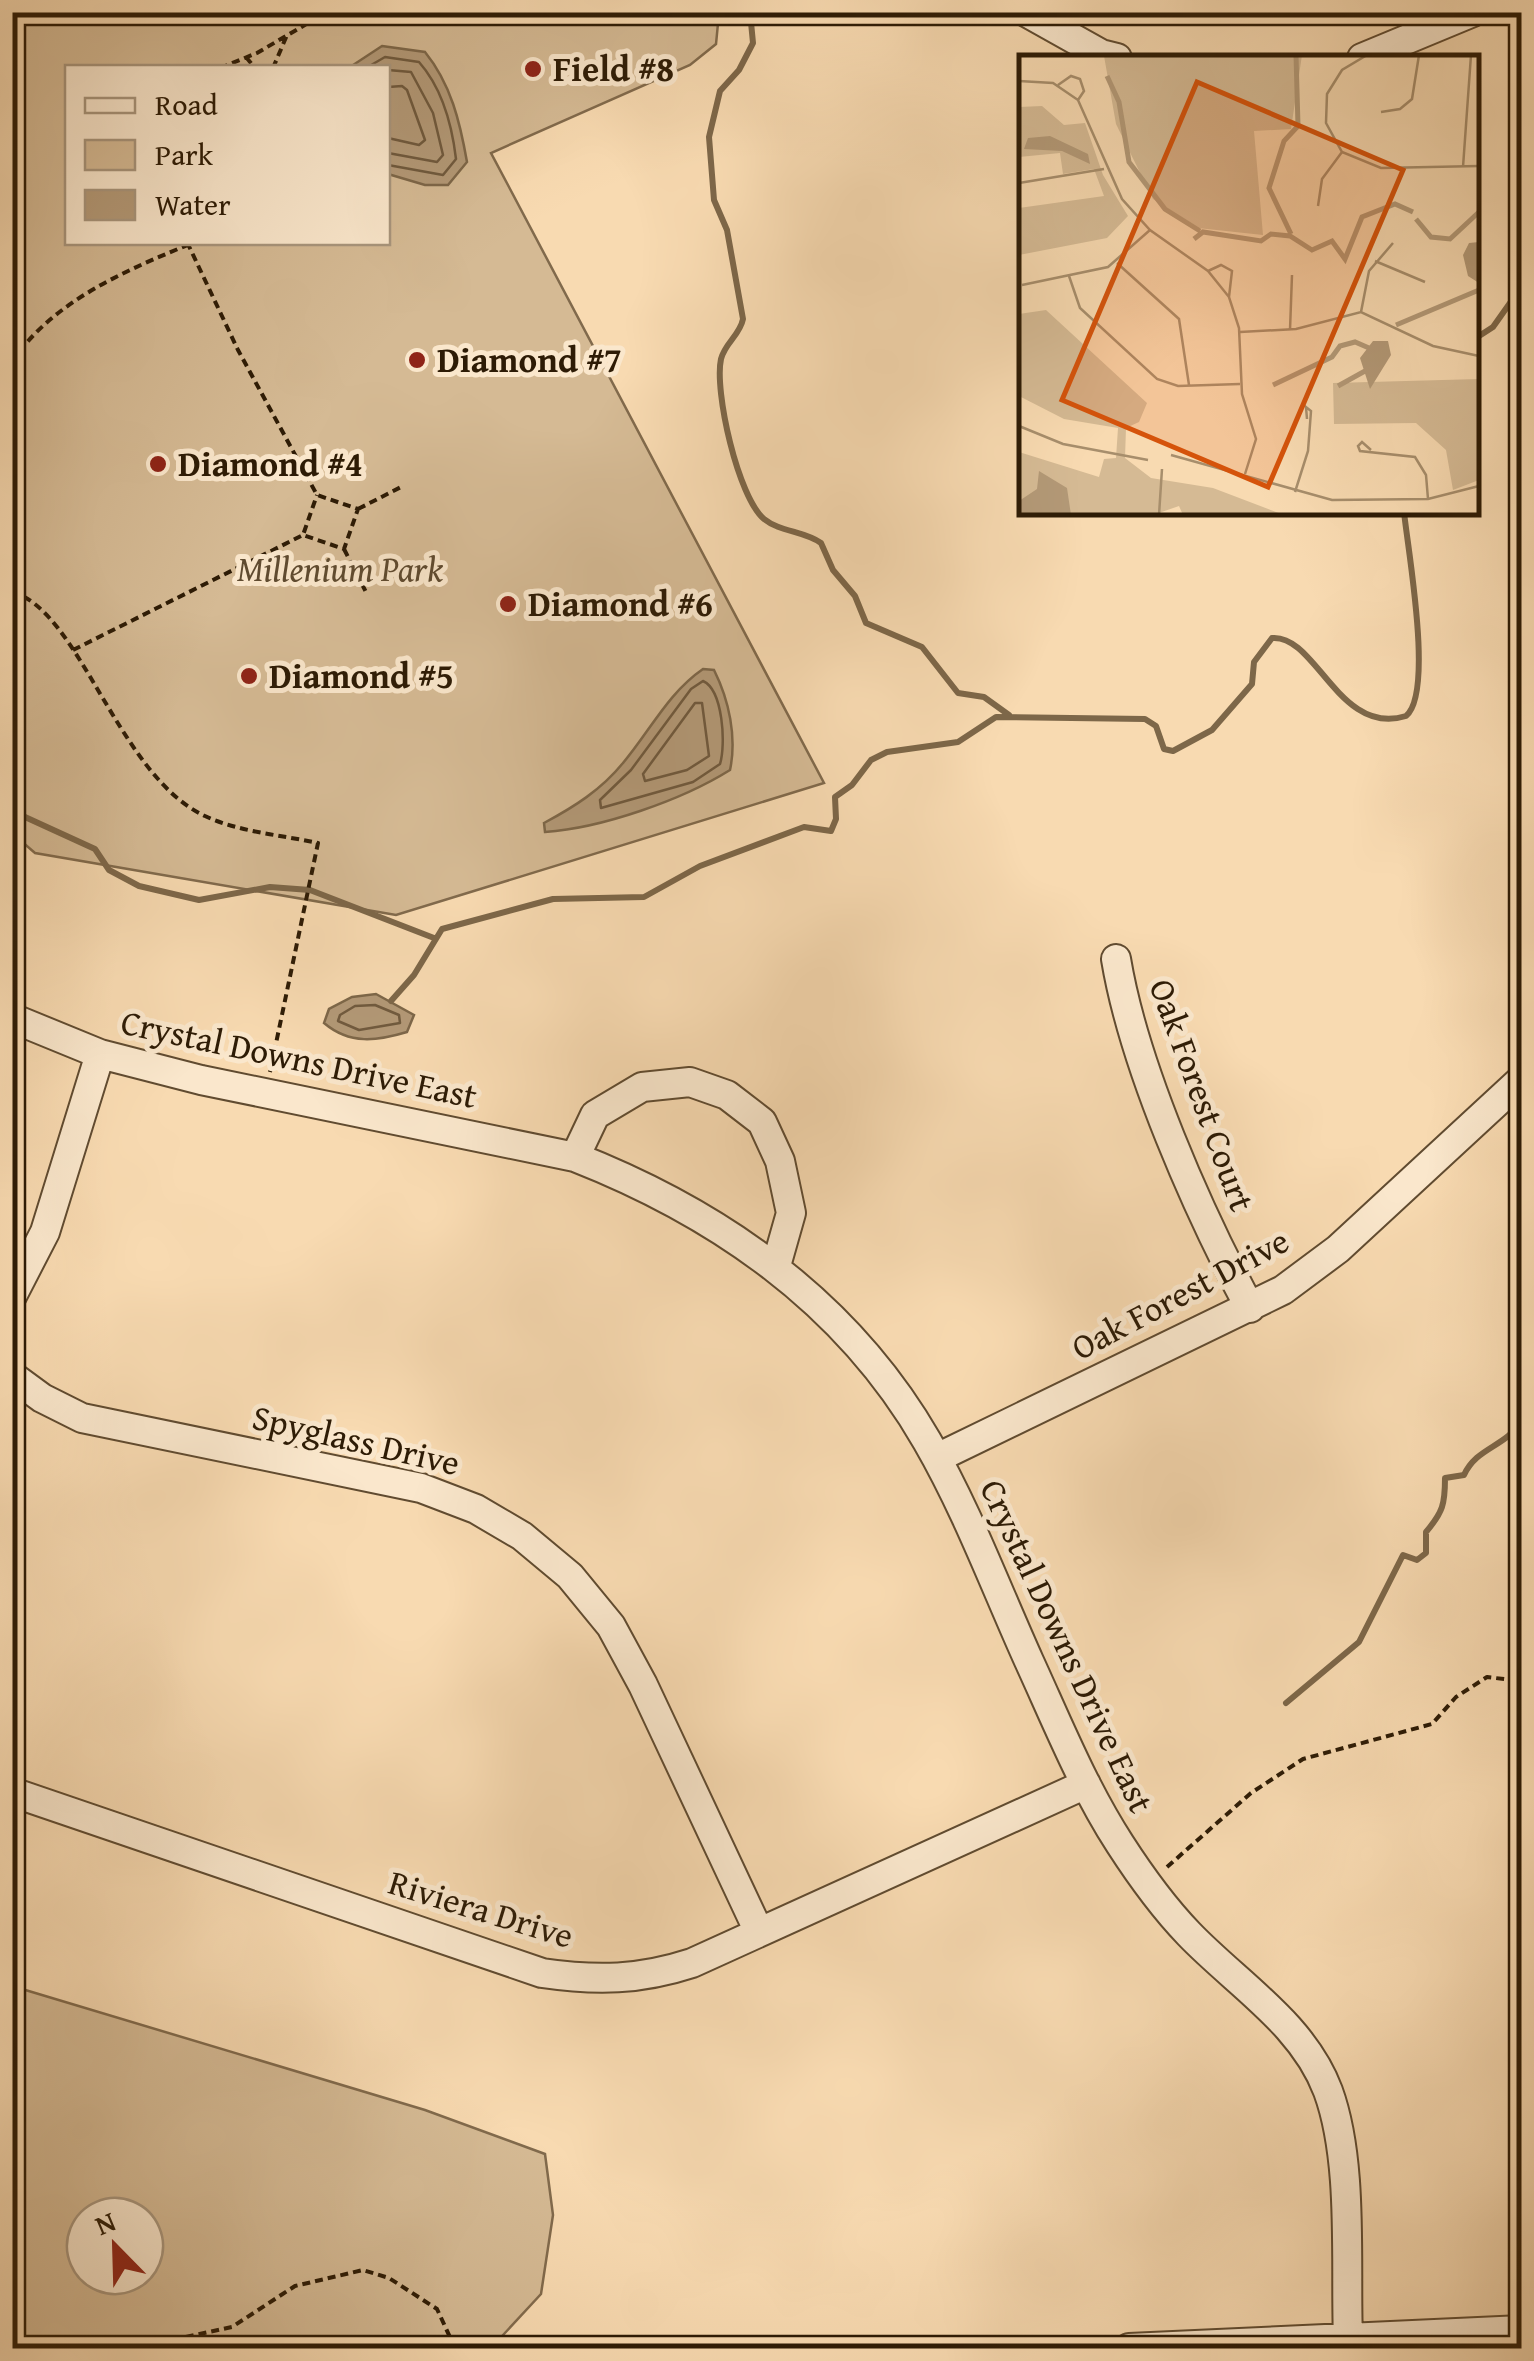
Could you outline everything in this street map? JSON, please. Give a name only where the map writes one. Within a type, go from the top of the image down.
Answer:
[{"type":"street","points":[[1026,12],[1104,55]]},
{"type":"street","points":[[1369,55],[1473,12]]},
{"type":"street","name":"Oak Forest Court","points":[[1116,959],[1124,1010],[1209,1226],[1250,1308]]},
{"type":"street","name":"Crystal Downs Drive East","points":[[12,1018],[100,1054],[201,1080],[575,1157],[676,1202],[776,1266],[832,1317],[881,1374],[936,1458],[1086,1784],[1147,1882],[1189,1934],[1303,2045],[1327,2087],[1341,2154],[1348,2339]]},
{"type":"street","points":[[12,1296],[45,1232],[100,1054]]},
{"type":"street","name":"Oak Forest Drive","points":[[936,1458],[1250,1308],[1338,1249],[1522,1079]]},
{"type":"street","points":[[575,1157],[595,1115],[642,1087],[690,1082],[727,1095],[762,1122],[780,1160],[791,1213],[776,1266]]},
{"type":"street","name":"Spyglass Drive","points":[[12,1376],[42,1398],[82,1418],[422,1488],[476,1508],[522,1536],[570,1576],[610,1626],[644,1685],[759,1932]]},
{"type":"street","name":"Riviera Drive","points":[[12,1792],[542,1973],[593,1980],[647,1978],[759,1932],[1086,1784]]},
{"type":"street","points":[[1129,2348],[1522,2330]]},
{"type":"path","points":[[228,65],[327,12]]},
{"type":"path","points":[[274,65],[287,35]]},
{"type":"path","points":[[246,58],[252,65]]},
{"type":"path","points":[[12,362],[57,315],[100,285],[186,245]]},
{"type":"path","points":[[188,245],[238,350],[317,496],[358,509]]},
{"type":"path","points":[[344,549],[358,509],[402,486]]},
{"type":"path","points":[[303,536],[317,496]]},
{"type":"path","points":[[73,650],[303,536],[344,549],[368,594]]},
{"type":"path","points":[[12,592],[43,608],[73,650],[113,720],[173,793],[204,816],[318,844],[266,1091]]},
{"type":"path","points":[[1147,1882],[1251,1794],[1304,1758],[1432,1724],[1456,1696],[1486,1678],[1521,1679],[1522,1690]]},
{"type":"path","points":[[136,2348],[232,2327],[295,2286],[363,2270],[388,2278],[436,2309],[454,2348]]},
{"type":"green space","name":"Millenium Park","points":[[13,13],[719,13],[716,44],[690,65],[491,153],[824,783],[396,915],[35,853],[13,834]]},
{"type":"green space","points":[[12,1986],[425,2110],[545,2154],[553,2215],[541,2294],[491,2348],[13,2348]]},
{"type":"water","points":[[382,46],[425,52],[448,90],[467,162],[448,185],[425,185],[390,175],[390,65],[353,65]]},
{"type":"water","points":[[703,669],[714,670],[728,706],[733,745],[730,770],[641,811],[545,832],[544,823],[615,773],[669,701]]},
{"type":"water","points":[[376,994],[414,1015],[407,1032],[354,1038],[324,1023],[329,1009],[352,997]]},
{"type":"waterway","points":[[750,12],[753,43],[739,70],[720,91],[709,137],[714,200],[727,230],[743,319],[723,353],[720,374],[730,443],[745,489],[764,519],[821,543],[833,570],[855,596],[866,623],[922,647],[958,693],[984,697],[1009,715]]},
{"type":"waterway","points":[[1479,336],[1493,327],[1522,286]]},
{"type":"waterway","points":[[391,1001],[414,975],[442,929],[553,899],[644,897],[700,866],[804,827],[831,831],[836,819],[835,797],[852,785],[871,760],[887,752],[958,742],[996,717],[1145,719],[1156,726],[1164,749],[1173,751],[1212,730],[1252,684],[1254,662],[1272,638],[1288,641],[1302,651],[1363,712],[1383,719],[1406,716],[1414,702],[1419,652],[1404,515]]},
{"type":"waterway","points":[[12,804],[25,817],[95,849],[109,870],[139,886],[199,900],[270,887],[310,890],[434,938]]},
{"type":"waterway","points":[[1286,1703],[1359,1642],[1403,1555],[1417,1560],[1426,1553],[1426,1532],[1442,1507],[1445,1478],[1464,1475],[1476,1459],[1522,1421]]},
{"type":"place","name":"Field #8","points":[[533,69]]},
{"type":"place","name":"Diamond #7","points":[[417,360]]},
{"type":"place","name":"Diamond #4","points":[[158,464]]},
{"type":"place","name":"Diamond #6","points":[[508,604]]},
{"type":"place","name":"Diamond #5","points":[[249,676]]}]
